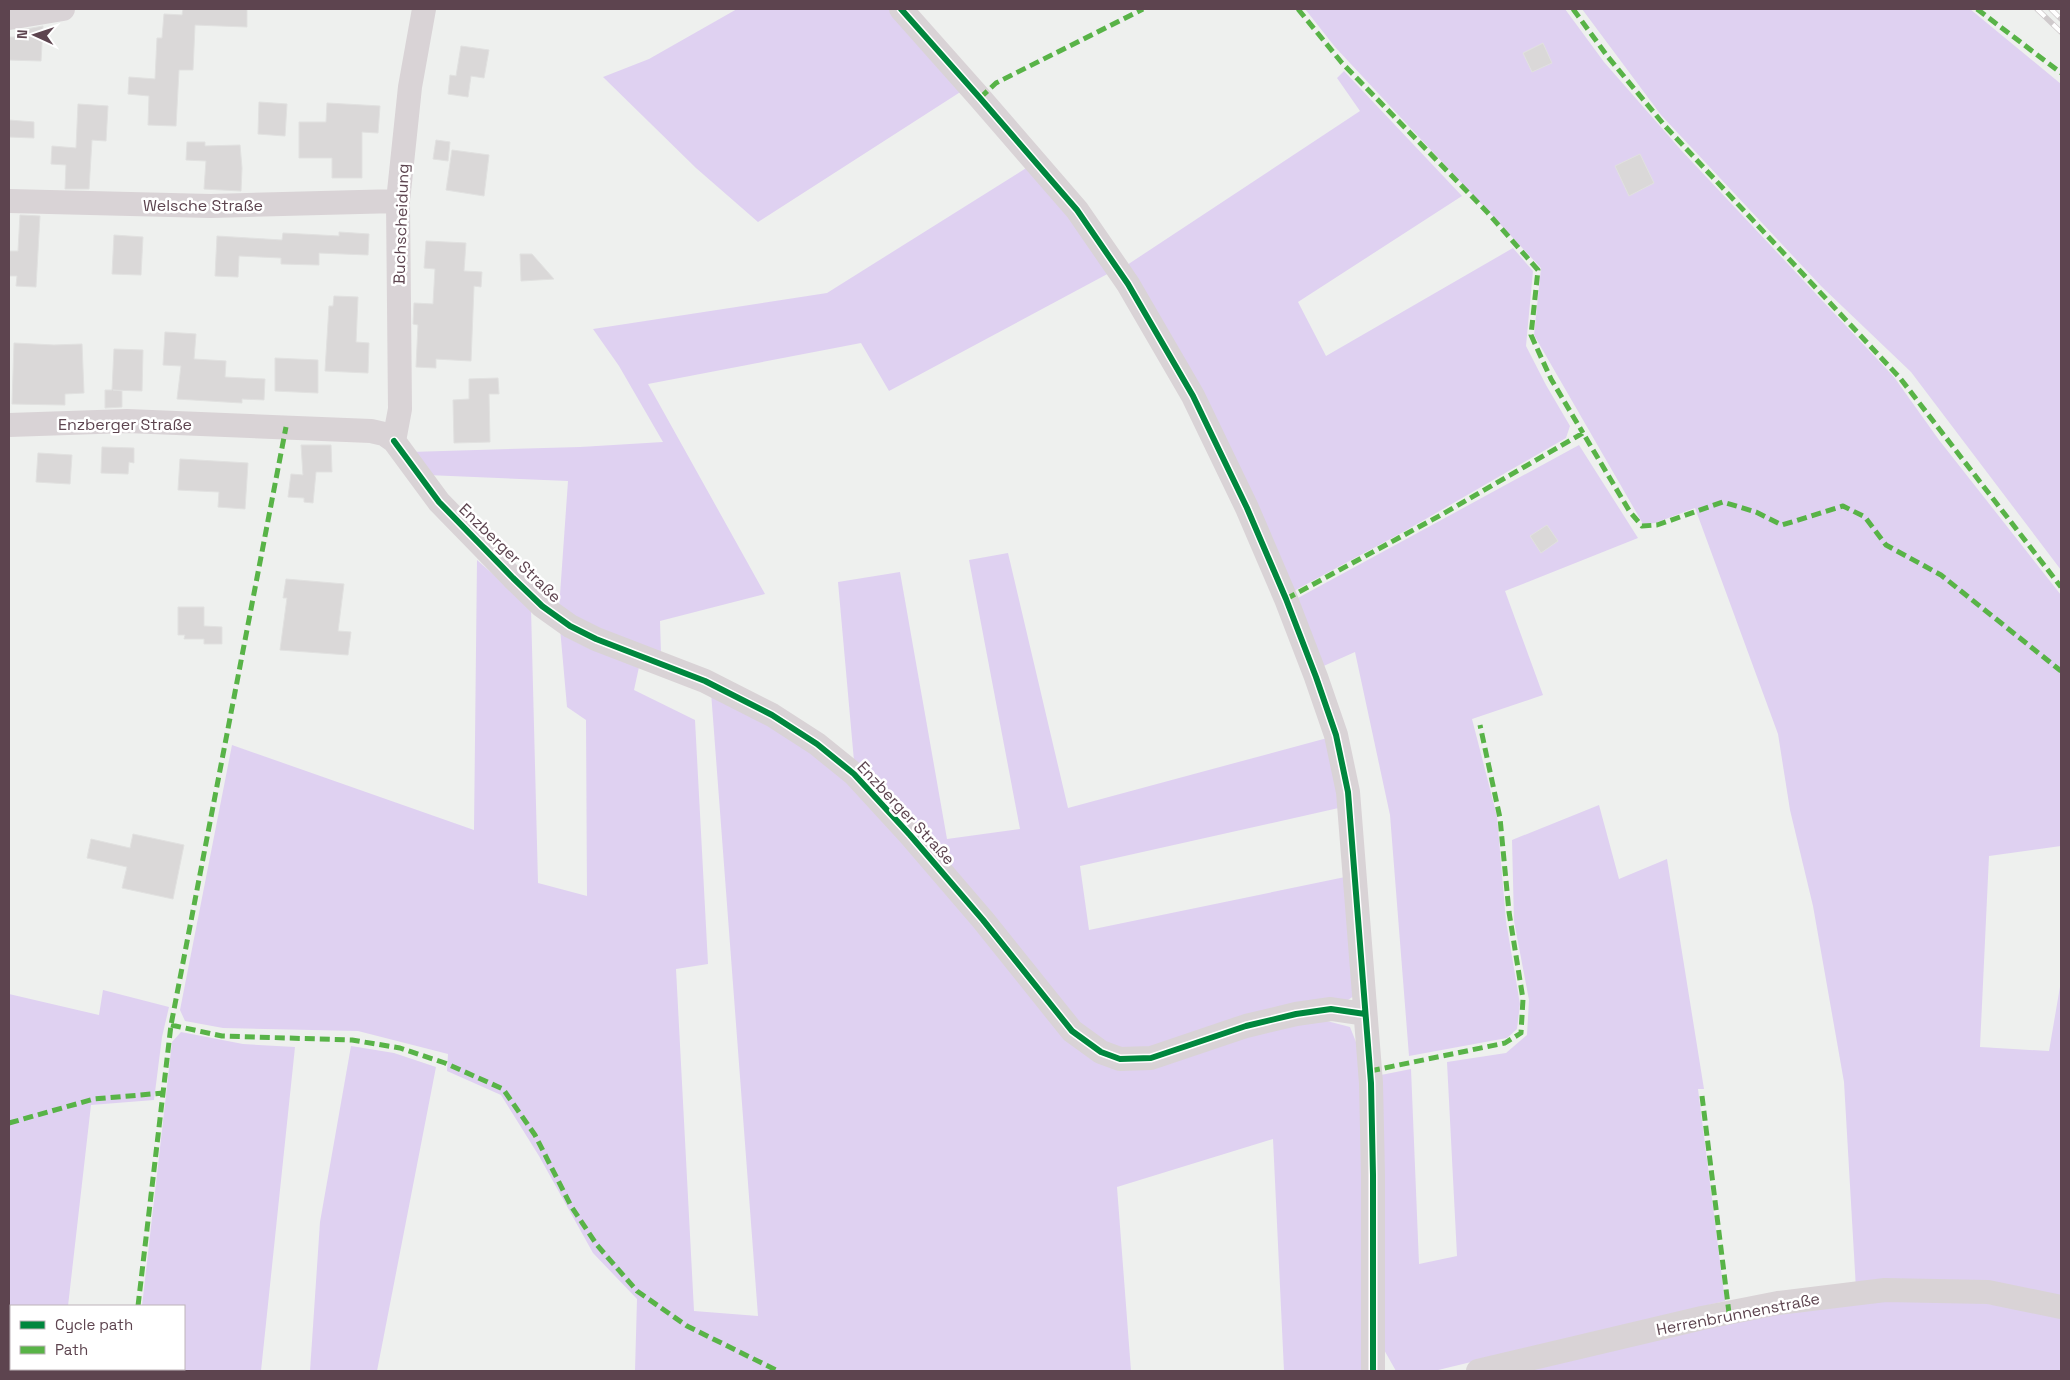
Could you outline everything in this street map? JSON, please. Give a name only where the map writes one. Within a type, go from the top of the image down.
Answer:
[{"type":"street","points":[[9,18],[63,9]]},
{"type":"street","name":"Buchscheidung","points":[[394,441],[400,409],[398,201],[410,87],[424,9]]},
{"type":"street","points":[[901,9],[1077,210],[1128,284],[1193,396],[1248,508],[1293,617],[1336,735],[1348,792],[1371,1077],[1373,1371]]},
{"type":"street","name":"Welsche Straße","points":[[9,201],[211,206],[398,201]]},
{"type":"street","name":"Enzberger Straße","points":[[9,425],[127,421],[332,429],[371,431],[384,434],[394,441],[439,502],[542,606],[570,626],[596,639],[705,681],[772,715],[817,744],[854,774],[904,828],[965,899],[1072,1031],[1101,1052],[1120,1059],[1151,1058],[1246,1026],[1296,1014],[1331,1008],[1365,1014]]},
{"type":"street","name":"Herrenbrunnenstraße","points":[[1478,1371],[1702,1318],[1778,1303],[1885,1290],[1988,1292],[2061,1307]]},
{"type":"shaded area","points":[[737,9],[894,9],[965,89],[758,222],[696,168],[603,77],[649,59]]},
{"type":"shaded area","points":[[1305,9],[1565,9],[1604,62],[1681,150],[1894,377],[1939,440],[2061,595],[2061,846],[1989,856],[1980,1047],[2049,1051],[2061,981],[2061,1301],[1856,1289],[1844,1082],[1813,906],[1790,810],[1778,734],[1695,508],[1655,523],[1643,524],[1534,335],[1541,268],[1335,47]]},
{"type":"shaded area","points":[[1582,9],[1970,9],[2061,84],[2061,570],[1911,372],[1821,286],[1661,115]]},
{"type":"shaded area","points":[[1344,71],[1462,196],[1298,302],[1326,356],[1513,248],[1533,271],[1526,346],[1570,426],[1566,438],[1405,531],[1292,592],[1124,267],[1360,111],[1337,78]]},
{"type":"shaded area","points":[[1031,165],[1113,271],[889,391],[861,343],[648,384],[765,594],[660,621],[661,654],[598,630],[559,609],[568,481],[427,475],[410,452],[580,447],[663,442],[619,366],[593,329],[827,293]]},
{"type":"shaded area","points":[[1579,445],[1638,538],[1505,591],[1543,695],[1472,719],[1497,816],[1506,921],[1520,1004],[1517,1029],[1507,1038],[1409,1056],[1390,815],[1355,652],[1319,668],[1296,599]]},
{"type":"shaded area","points":[[1008,553],[1068,808],[1331,737],[1343,807],[1080,866],[1089,930],[1350,876],[1358,993],[1348,1000],[1131,1051],[1100,1041],[1073,1018],[854,761],[838,582],[900,572],[947,839],[1020,829],[969,560]]},
{"type":"shaded area","points":[[477,560],[531,608],[538,883],[587,896],[586,720],[567,707],[560,628],[639,667],[634,690],[695,720],[708,964],[676,969],[694,1311],[758,1316],[711,692],[800,740],[864,792],[1088,1057],[1120,1071],[1282,1025],[1323,1020],[1350,1027],[1360,1052],[1365,1371],[1284,1371],[1273,1139],[1117,1187],[1131,1371],[635,1371],[637,1299],[593,1253],[539,1156],[501,1095],[447,1071],[448,1054],[358,1031],[223,1028],[185,1021],[180,1010],[232,745],[474,830]]},
{"type":"shaded area","points":[[1599,805],[1619,879],[1667,859],[1704,1089],[1698,1089],[1725,1301],[1434,1371],[1396,1371],[1383,1348],[1381,1075],[1411,1069],[1419,1264],[1457,1256],[1447,1062],[1506,1053],[1527,1035],[1529,1000],[1514,921],[1512,840]]},
{"type":"shaded area","points":[[103,990],[169,1007],[162,1037],[154,1100],[91,1105],[68,1305],[10,1305],[10,1370],[60,1371],[9,1371],[9,994],[99,1015]]},
{"type":"shaded area","points":[[181,1032],[243,1044],[295,1047],[261,1371],[135,1371],[185,1370],[185,1305],[142,1305],[172,1042]]},
{"type":"shaded area","points":[[351,1046],[394,1053],[436,1067],[377,1371],[310,1371],[320,1222]]},
{"type":"shaded area","points":[[1850,1300],[1972,1302],[2061,1313],[2061,1371],[1516,1371],[1597,1350]]},
{"type":"building","points":[[183,9],[247,9],[247,27],[195,25],[193,70],[179,70],[176,126],[148,125],[149,96],[128,94],[129,77],[155,79],[157,38],[162,38],[164,14],[182,15]]},
{"type":"building","points":[[43,26],[41,61],[9,60],[9,37],[20,37],[21,30]]},
{"type":"building","points":[[1543,43],[1552,63],[1532,72],[1523,53]]},
{"type":"building","points":[[461,46],[489,50],[484,78],[471,76],[468,97],[448,94],[450,75],[456,76]]},
{"type":"building","points":[[259,102],[287,104],[285,136],[258,134]]},
{"type":"building","points":[[327,103],[380,106],[378,133],[362,132],[362,178],[332,178],[332,158],[299,158],[299,122],[326,122]]},
{"type":"building","points":[[78,104],[108,106],[106,141],[92,140],[89,189],[65,189],[66,165],[51,164],[52,146],[76,148]]},
{"type":"building","points":[[9,120],[34,122],[34,138],[9,137]]},
{"type":"building","points":[[436,140],[450,142],[448,161],[433,159]]},
{"type":"building","points":[[187,142],[205,142],[205,146],[240,145],[241,191],[204,189],[206,161],[186,160]]},
{"type":"building","points":[[452,150],[489,155],[484,196],[446,190]]},
{"type":"building","points":[[1640,154],[1654,183],[1629,196],[1615,166]]},
{"type":"building","points":[[20,215],[40,216],[36,287],[16,286],[17,276],[9,276],[9,251],[18,251]]},
{"type":"building","points":[[339,232],[369,234],[368,255],[319,253],[319,265],[281,264],[281,258],[239,256],[238,277],[215,276],[217,236],[282,240],[283,233],[339,236]]},
{"type":"building","points":[[114,235],[143,237],[141,275],[112,274]]},
{"type":"building","points":[[426,241],[466,243],[464,271],[482,272],[481,287],[474,286],[471,361],[436,359],[436,368],[416,367],[418,325],[413,324],[414,303],[433,304],[435,269],[424,268]]},
{"type":"building","points":[[520,254],[532,254],[554,279],[521,281]]},
{"type":"building","points":[[334,296],[358,297],[356,342],[369,343],[368,373],[325,371],[329,306],[333,306]]},
{"type":"building","points":[[165,332],[196,334],[194,359],[226,361],[225,377],[265,379],[264,400],[242,399],[242,403],[177,399],[181,366],[163,365]]},
{"type":"building","points":[[14,343],[82,344],[84,393],[65,394],[65,405],[12,404]]},
{"type":"building","points":[[114,349],[143,350],[142,391],[113,390],[122,391],[122,407],[105,408],[105,390],[112,390]]},
{"type":"building","points":[[275,358],[318,360],[318,393],[275,391]]},
{"type":"building","points":[[498,378],[499,394],[489,394],[490,442],[454,443],[453,400],[469,399],[469,379]]},
{"type":"building","points":[[301,445],[331,445],[332,472],[316,472],[313,503],[304,502],[304,498],[288,497],[291,474],[303,475]]},
{"type":"building","points":[[102,447],[134,448],[134,463],[129,462],[128,474],[101,473]]},
{"type":"building","points":[[38,453],[72,455],[70,484],[36,482]]},
{"type":"building","points":[[180,459],[248,463],[245,509],[218,507],[219,492],[178,490]]},
{"type":"building","points":[[1547,525],[1558,541],[1541,553],[1530,536]]},
{"type":"building","points":[[286,579],[344,584],[338,631],[351,632],[348,655],[280,650],[287,598],[283,598]]},
{"type":"building","points":[[178,607],[204,607],[204,626],[222,627],[222,644],[204,644],[204,639],[184,639],[185,635],[178,635]]},
{"type":"building","points":[[133,834],[184,845],[173,899],[122,888],[127,867],[87,858],[91,839],[130,848]]},
{"type":"railway","points":[[2037,9],[2061,32]]},
{"type":"railway","points":[[2051,9],[2061,19]]},
{"type":"marked path","points":[[980,98],[996,83],[1143,9]]},
{"type":"marked path","points":[[1298,9],[1342,63],[1488,213],[1538,270],[1531,335],[1551,379],[1583,433]]},
{"type":"marked path","points":[[1573,9],[1608,57],[1665,126],[1900,378],[2061,587]]},
{"type":"marked path","points":[[1977,9],[2061,73]]},
{"type":"marked path","points":[[138,1305],[171,1025],[286,427]]},
{"type":"marked path","points":[[1286,599],[1441,515],[1583,433],[1630,512],[1642,526],[1657,525],[1723,502],[1756,512],[1782,525],[1843,506],[1865,517],[1886,545],[1941,575],[2061,671]]},
{"type":"marked path","points":[[1370,1071],[1505,1043],[1521,1033],[1523,999],[1509,912],[1500,818],[1480,725]]},
{"type":"marked path","points":[[171,1025],[222,1036],[352,1040],[400,1048],[445,1063],[503,1089],[535,1135],[571,1206],[597,1245],[637,1291],[687,1326],[778,1371]]},
{"type":"marked path","points":[[9,1123],[94,1099],[163,1093]]},
{"type":"marked path","points":[[1702,1096],[1729,1313]]},
{"type":"cycle path","points":[[901,9],[1077,210],[1128,284],[1193,396],[1247,508],[1286,599],[1316,677],[1336,735],[1348,792],[1371,1083],[1373,1371]]},
{"type":"cycle path","points":[[394,441],[439,502],[542,606],[570,626],[596,639],[705,681],[772,715],[817,744],[854,774],[910,835],[983,920],[1072,1031],[1101,1052],[1120,1059],[1151,1058],[1246,1026],[1296,1014],[1331,1009],[1365,1014]]}]
